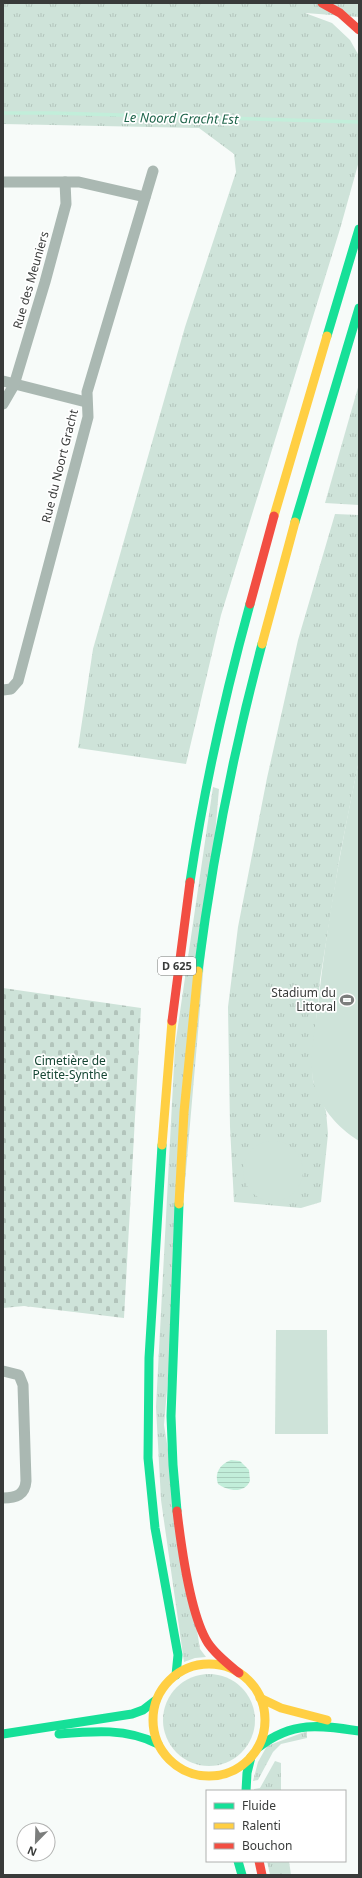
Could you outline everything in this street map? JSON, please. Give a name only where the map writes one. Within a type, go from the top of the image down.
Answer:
[{"type":"main road","points":[[322,3],[340,13],[359,30]]},
{"type":"main road","name":"D 625","points":[[176,1675],[178,1662],[176,1640],[151,1505],[147,1423],[150,1328],[162,1130],[177,970],[187,895],[203,804],[232,675],[274,518],[359,229]]},
{"type":"main road","name":"D 625","points":[[239,1673],[215,1652],[207,1641],[202,1630],[187,1573],[174,1489],[171,1428],[173,1337],[187,1083],[204,921],[231,773],[272,605],[359,308]]},
{"type":"main road","points":[[259,1747],[264,1734],[265,1720],[260,1698],[253,1686],[239,1673],[222,1666],[207,1664],[189,1668],[176,1675],[163,1688],[156,1700],[152,1721],[153,1731],[158,1744],[165,1756],[173,1764],[182,1770],[198,1776],[212,1777],[226,1774],[241,1766],[259,1747],[278,1733],[294,1727],[322,1726],[359,1730]]},
{"type":"main road","points":[[260,1698],[281,1708],[359,1730]]},
{"type":"main road","points":[[3,1734],[132,1714],[143,1710],[156,1700]]},
{"type":"main road","points":[[3,1734],[111,1732],[141,1736],[158,1744]]},
{"type":"main road","points":[[246,1790],[247,1773],[251,1757]]},
{"type":"main road","points":[[198,1776],[211,1787]]},
{"type":"main road","points":[[238,1862],[242,1875]]},
{"type":"main road","points":[[260,1862],[262,1875]]},
{"type":"street","name":"Rue du Noort Gracht","points":[[3,690],[12,689],[18,681],[88,417],[86,402],[87,392],[153,171]]},
{"type":"street","points":[[3,182],[86,183],[145,197]]},
{"type":"street","name":"Rue des Meuniers","points":[[3,404],[8,383],[64,209],[65,182]]},
{"type":"street","points":[[8,383],[86,402]]},
{"type":"street","points":[[3,1371],[16,1374],[23,1381],[26,1481],[24,1491],[20,1495],[3,1498]]},
{"type":"green space","points":[[3,3],[359,3],[359,17],[305,13],[332,23],[350,40],[359,56],[359,161],[340,229],[221,615],[186,764],[78,748],[93,649],[185,327],[236,172],[234,154],[199,128],[3,124]]},
{"type":"green space","points":[[359,384],[359,505],[325,503]]},
{"type":"green space","points":[[335,514],[359,515],[359,760],[340,855],[320,980],[312,1065],[313,1081],[326,1111],[328,1134],[321,1202],[301,1208],[234,1202],[230,1127],[228,1007],[238,927],[267,778],[298,640]]},
{"type":"green space","points":[[359,760],[359,1141],[336,1122],[319,1099],[313,1080],[312,1052],[330,912]]},
{"type":"green space","points":[[213,787],[219,789],[164,1425],[200,1649],[206,1657],[195,1658],[184,1662],[161,1500],[156,1407],[175,1046]]},
{"type":"green space","name":"Cimetière de Petite-Synthe","points":[[3,988],[141,1008],[124,1318],[24,1306],[3,1308]]},
{"type":"green space","points":[[273,1141],[290,1146],[298,1154],[303,1171],[298,1188],[290,1196],[273,1201],[256,1196],[248,1188],[243,1171],[248,1154],[256,1146]]},
{"type":"green space","points":[[276,1330],[327,1330],[328,1434],[275,1434]]},
{"type":"green space","points":[[209,1674],[227,1677],[242,1687],[252,1702],[255,1720],[252,1738],[242,1753],[227,1763],[209,1766],[191,1763],[176,1753],[166,1738],[163,1720],[166,1702],[176,1687],[191,1677]]},
{"type":"green space","points":[[307,1731],[307,1738],[281,1744],[273,1752],[258,1780],[253,1781],[258,1762],[267,1746]]},
{"type":"green space","points":[[275,1761],[281,1763],[281,1790],[254,1790],[260,1788]]},
{"type":"green space","points":[[267,1862],[289,1862],[291,1875],[270,1875]]},
{"type":"shaded area","points":[[231,1460],[240,1461],[249,1470],[250,1481],[240,1490],[231,1490],[218,1484],[217,1473],[219,1469]]},
{"type":"waterway","name":"Le Noord Gracht Est","points":[[3,113],[53,113],[359,122]]},
{"type":"traffic: fast","points":[[327,336],[359,229]]},
{"type":"traffic: fast","points":[[295,522],[359,308]]},
{"type":"traffic: fast","points":[[190,882],[216,742],[250,604]]},
{"type":"traffic: fast","points":[[198,971],[224,807],[251,685],[262,644]]},
{"type":"traffic: fast","points":[[162,1145],[149,1358],[148,1458],[155,1528],[178,1655],[176,1675]]},
{"type":"traffic: fast","points":[[177,1511],[171,1416],[179,1204]]},
{"type":"traffic: fast","points":[[3,1734],[132,1714],[143,1710],[156,1700]]},
{"type":"traffic: fast","points":[[259,1747],[283,1733],[307,1727],[332,1727],[359,1731]]},
{"type":"traffic: fast","points":[[59,1734],[84,1732],[122,1733],[134,1735],[158,1744]]},
{"type":"traffic: fast","points":[[246,1790],[247,1773],[251,1757]]},
{"type":"traffic: fast","points":[[238,1862],[242,1875]]},
{"type":"traffic: slow","points":[[274,516],[327,336]]},
{"type":"traffic: slow","points":[[262,644],[295,522]]},
{"type":"traffic: slow","points":[[179,1204],[184,1112],[198,971]]},
{"type":"traffic: slow","points":[[162,1145],[172,1021]]},
{"type":"traffic: slow","points":[[209,1664],[231,1668],[249,1680],[261,1698],[265,1720],[261,1742],[249,1760],[231,1772],[209,1776],[187,1772],[169,1760],[157,1742],[153,1720],[157,1698],[169,1680],[187,1668],[209,1664]]},
{"type":"traffic: slow","points":[[260,1698],[281,1708],[327,1720]]},
{"type":"traffic: jam","points":[[322,3],[340,13],[359,30]]},
{"type":"traffic: jam","points":[[250,604],[274,516]]},
{"type":"traffic: jam","points":[[172,1021],[190,882]]},
{"type":"traffic: jam","points":[[177,1511],[187,1579],[191,1598],[202,1631],[208,1643],[222,1659],[239,1673]]},
{"type":"traffic: jam","points":[[259,1862],[262,1875]]},
{"type":"place","name":"Stadium du Littoral","points":[[347,1000]]}]
